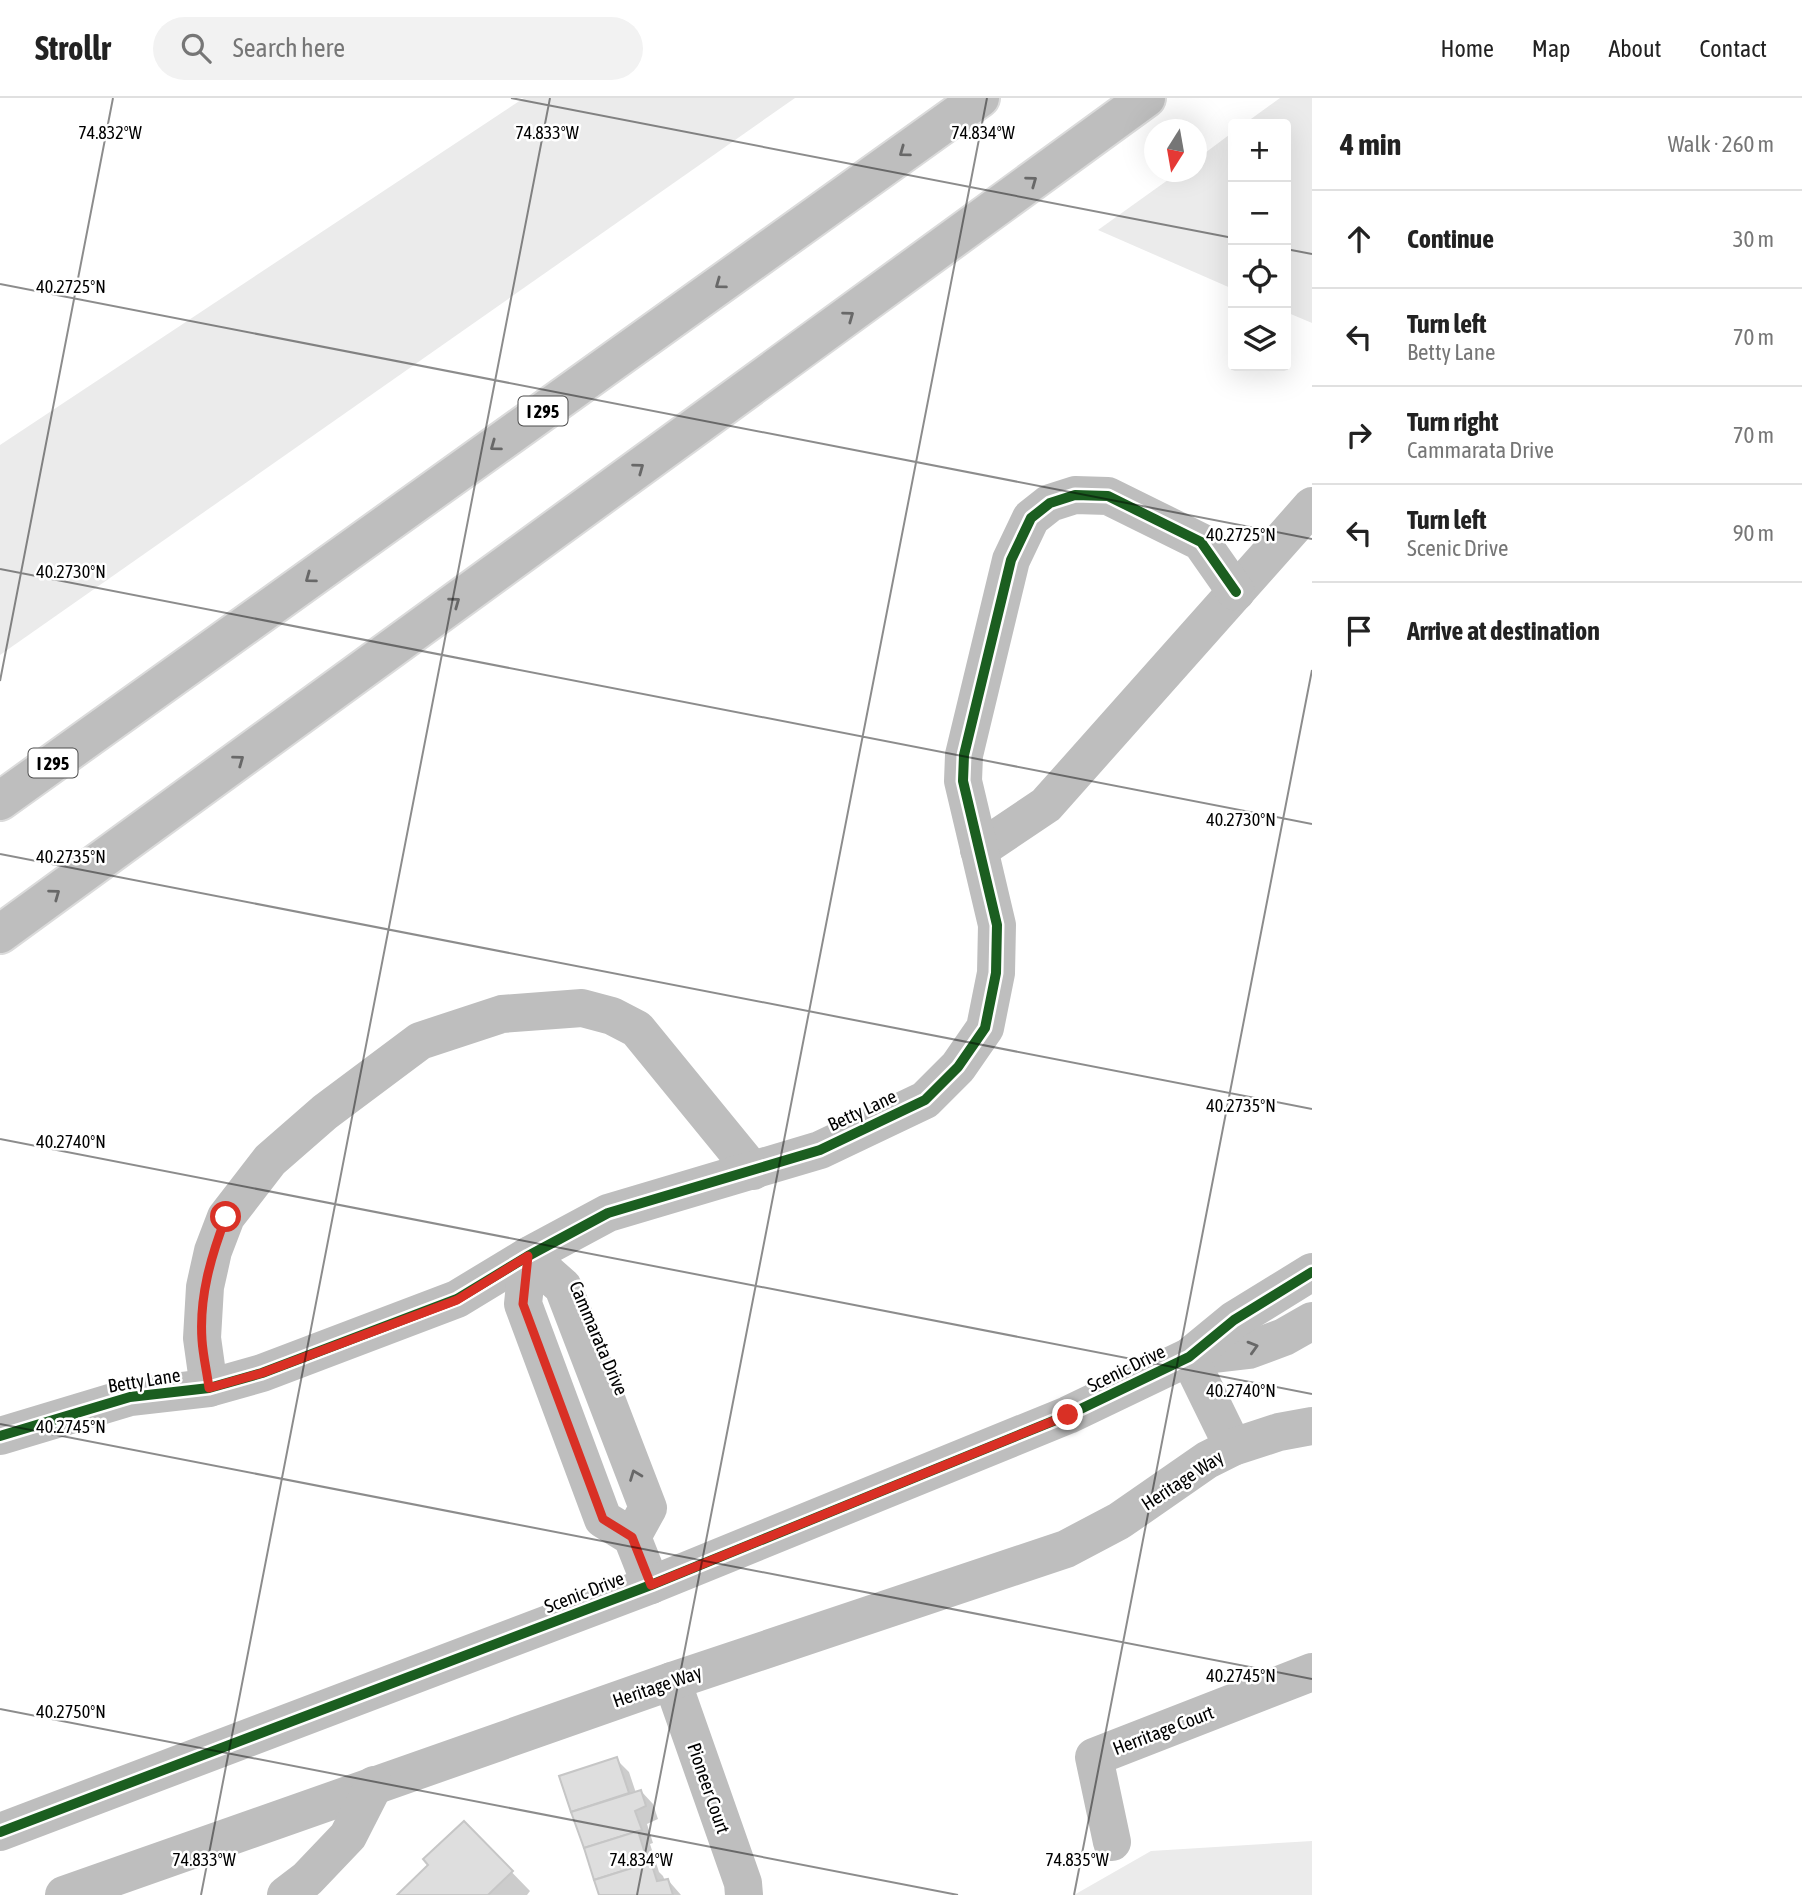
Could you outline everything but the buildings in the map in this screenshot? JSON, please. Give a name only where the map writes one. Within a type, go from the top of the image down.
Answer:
[{"type":"main road","name":"I 295","points":[[0,801],[980,98]]},
{"type":"main road","points":[[0,934],[1146,98]]},
{"type":"main road","name":"Betty Lane","points":[[0,1436],[130,1397],[209,1388],[262,1373],[457,1300],[528,1256],[608,1213],[820,1150],[925,1100],[958,1067],[985,1028],[996,973],[997,925],[963,781],[964,755],[1011,560],[1031,518],[1050,503],[1074,495],[1108,496],[1201,542],[1236,592]]},
{"type":"main road","points":[[979,850],[1046,805],[1312,506]]},
{"type":"main road","points":[[209,1388],[202,1338],[205,1287],[213,1251],[226,1217],[270,1160],[325,1112],[420,1041],[502,1014],[582,1009],[612,1016],[637,1029],[753,1171]]},
{"type":"main road","name":"Cammarata Drive","points":[[528,1256],[563,1287],[648,1508],[632,1537],[651,1585]]},
{"type":"main road","name":"Scenic Drive","points":[[0,1832],[651,1585],[1068,1415],[1189,1357],[1234,1320],[1312,1272]]},
{"type":"main road","name":"Scenic Drive","points":[[1189,1357],[1249,1350],[1284,1337],[1312,1321]]},
{"type":"main road","points":[[1189,1357],[1233,1447],[1279,1432],[1312,1426]]},
{"type":"main road","name":"Heritage Way","points":[[64,1895],[671,1681],[1066,1549],[1119,1521],[1207,1460],[1233,1447]]},
{"type":"main road","name":"Herritage Court","points":[[1112,1842],[1094,1757],[1312,1672]]},
{"type":"main road","name":"Pioneer Court","points":[[671,1681],[743,1883],[744,1895]]},
{"type":"main road","points":[[286,1895],[307,1879],[348,1836],[374,1785]]},
{"type":"shaded area","points":[[524,98],[795,98],[0,655],[0,445]]},
{"type":"shaded area","points":[[1280,98],[1312,98],[1312,323],[1291,314],[1291,119],[1251,119]]},
{"type":"shaded area","points":[[1228,136],[1228,287],[1098,230],[1165,182],[1207,182],[1207,152]]},
{"type":"shaded area","points":[[1312,1841],[1312,1895],[1074,1895],[1151,1851]]},
{"type":"cycle path","points":[[0,1436],[130,1397],[209,1388],[262,1373],[457,1299],[528,1256],[608,1213],[820,1150],[925,1100],[958,1067],[985,1028],[996,973],[997,925],[963,781],[964,755],[1011,560],[1031,518],[1050,503],[1075,495],[1108,496],[1201,542],[1236,592]]},
{"type":"cycle path","points":[[0,1832],[651,1585],[1068,1415],[1189,1357],[1234,1320],[1312,1272]]},
{"type":"route","points":[[226,1217],[213,1251],[205,1287],[202,1338],[209,1388],[262,1373],[457,1300],[528,1256],[523,1304],[603,1519],[632,1537],[651,1585],[1068,1415]]}]
